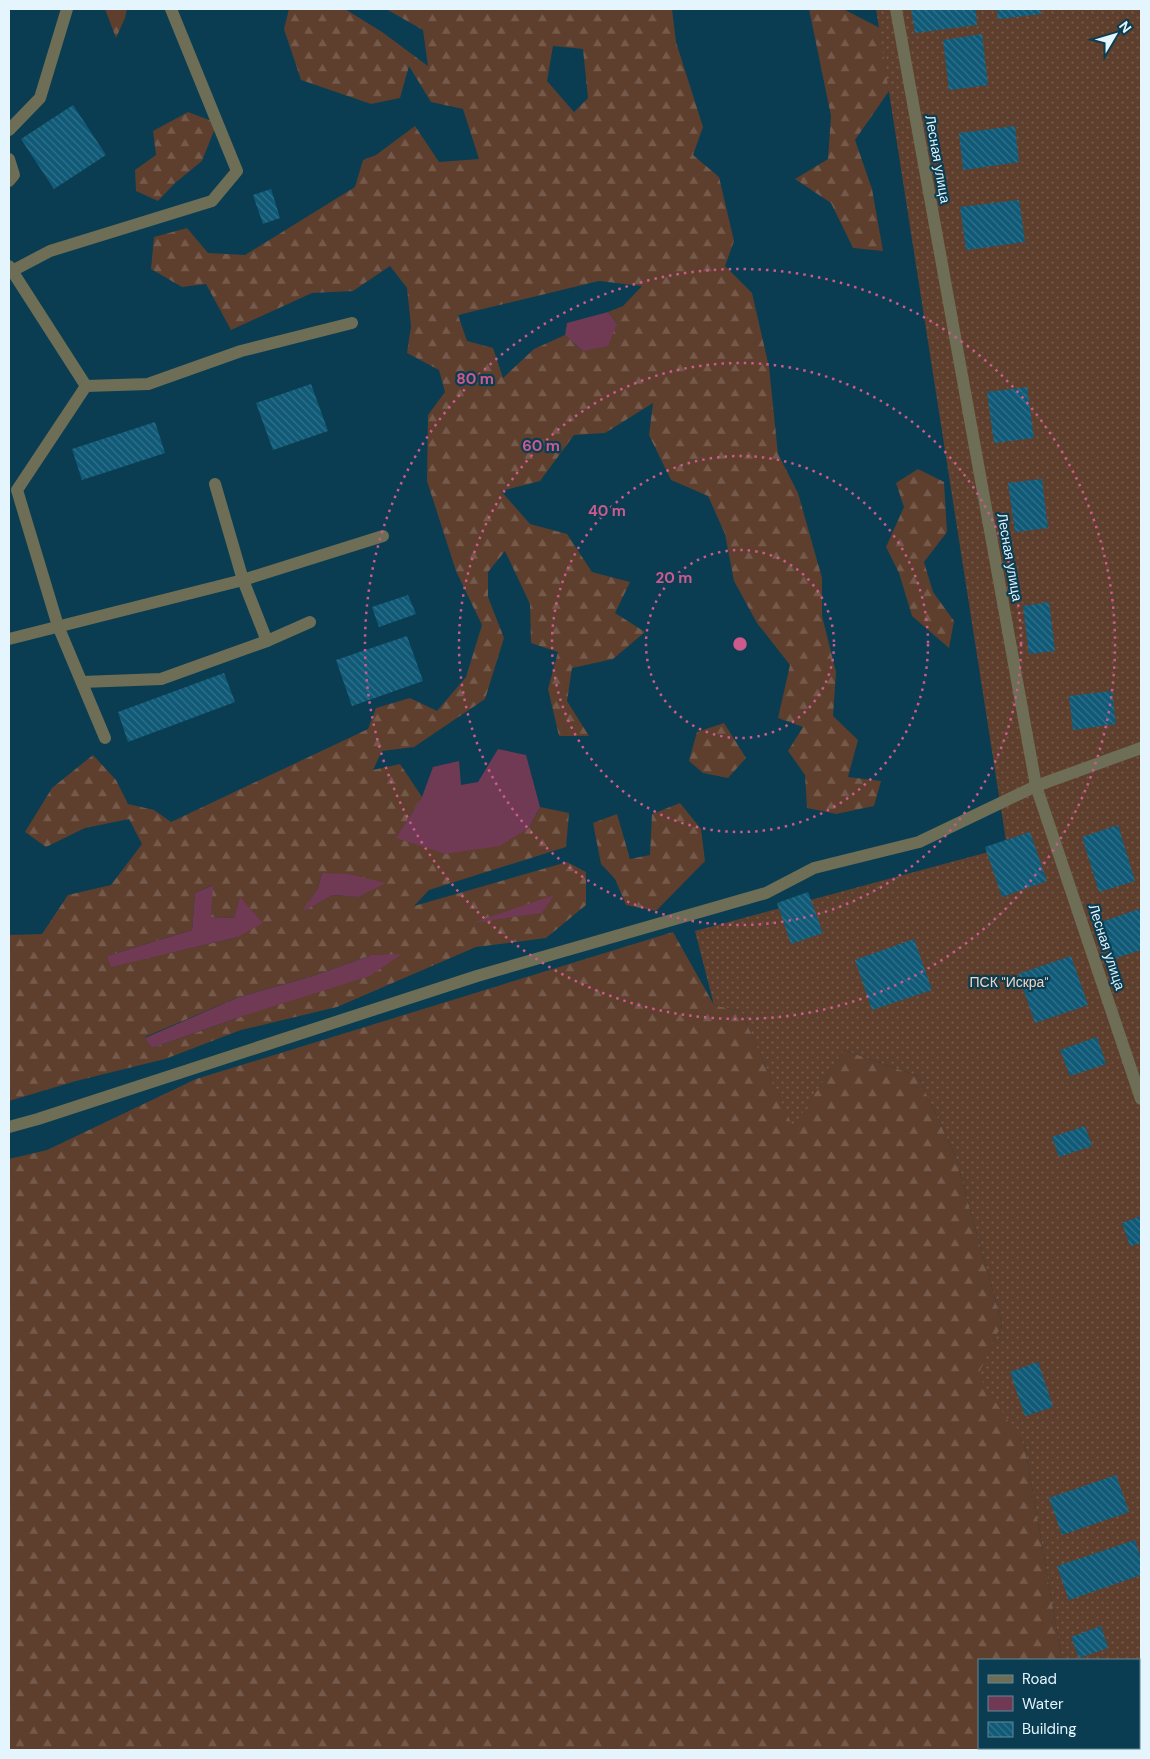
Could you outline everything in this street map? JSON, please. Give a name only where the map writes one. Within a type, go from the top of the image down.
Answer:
[{"type":"street","points":[[9,130],[40,98],[66,9]]},
{"type":"street","points":[[86,386],[10,268],[50,251],[212,201],[237,171],[171,9]]},
{"type":"street","name":"Лесная улица","points":[[896,9],[1036,786],[1141,1099]]},
{"type":"street","points":[[9,159],[14,175],[9,181]]},
{"type":"street","points":[[86,386],[148,384],[241,351],[352,323]]},
{"type":"street","points":[[86,386],[17,490],[58,626],[105,738]]},
{"type":"street","points":[[215,484],[243,580],[267,641]]},
{"type":"street","points":[[9,639],[243,580],[382,536]]},
{"type":"street","points":[[82,682],[161,679],[267,641],[310,622]]},
{"type":"street","points":[[9,1127],[477,976],[766,893],[814,868],[919,842],[1036,786],[1141,748]]},
{"type":"green space","points":[[105,9],[127,9],[116,38]]},
{"type":"green space","points":[[289,9],[345,9],[382,32],[428,66],[423,30],[386,9],[672,9],[676,42],[703,127],[693,155],[719,177],[734,241],[725,266],[752,293],[769,367],[778,454],[798,493],[822,578],[822,616],[836,672],[833,716],[858,740],[848,777],[881,781],[874,806],[836,814],[807,808],[805,775],[788,751],[803,727],[778,718],[790,665],[757,623],[734,581],[725,534],[708,496],[671,480],[649,435],[653,403],[605,433],[574,435],[540,481],[501,491],[530,524],[567,534],[592,572],[630,582],[615,613],[645,632],[613,659],[572,668],[567,701],[589,736],[559,736],[548,689],[558,652],[531,643],[530,604],[505,551],[488,572],[488,597],[504,638],[485,699],[414,747],[382,751],[373,770],[400,764],[422,797],[397,837],[529,828],[540,807],[569,813],[566,847],[429,890],[414,906],[567,862],[586,872],[586,905],[546,938],[476,947],[337,1007],[241,1030],[165,1059],[76,1081],[9,1101],[9,935],[42,934],[68,895],[111,885],[142,844],[129,819],[85,828],[46,847],[25,832],[52,788],[93,755],[116,780],[128,804],[154,810],[171,822],[368,729],[376,708],[410,698],[437,711],[466,677],[482,625],[456,571],[427,481],[428,415],[445,392],[439,370],[407,353],[411,326],[407,288],[390,266],[353,291],[312,293],[231,330],[206,284],[182,287],[151,269],[154,237],[187,228],[208,253],[245,255],[355,187],[363,160],[376,155],[415,126],[439,162],[479,159],[463,109],[431,102],[409,66],[400,98],[371,104],[301,80],[284,29]],"holes":[[[553,46],[583,49],[588,98],[574,112],[547,81]],[[599,281],[642,286],[623,306],[608,312],[617,324],[583,351],[565,335],[534,349],[503,378],[493,348],[467,341],[458,315]],[[322,873],[358,897],[333,895],[303,911],[318,888]],[[212,885],[210,917],[234,918],[240,898],[238,937],[165,954],[107,956],[192,930],[195,893]],[[372,955],[243,1016],[152,1048],[145,1037],[239,997],[310,977]]]},
{"type":"green space","points":[[809,9],[843,9],[882,29],[889,91],[855,140],[872,189],[883,251],[853,248],[831,203],[795,179],[828,159],[831,116]]},
{"type":"green space","name":"ПСК \"Искра\"","points":[[876,9],[1141,9],[1141,1750],[1078,1750],[1140,1749],[1140,1659],[1062,1659],[1025,1447],[978,1375],[1002,1324],[955,1155],[918,1076],[844,1050],[793,1127],[741,1011],[714,1005],[695,931],[1007,847]]},
{"type":"green space","points":[[188,112],[217,123],[202,161],[175,183],[158,201],[136,191],[135,170],[156,155],[153,131]]},
{"type":"green space","points":[[918,469],[944,482],[947,532],[924,562],[933,592],[954,621],[949,648],[912,616],[899,573],[886,547],[904,507],[896,483]]},
{"type":"green space","points":[[724,723],[746,758],[728,778],[703,773],[689,761],[697,732]]},
{"type":"green space","points":[[680,803],[701,829],[705,861],[656,911],[626,905],[615,879],[601,864],[593,823],[617,814],[630,859],[650,855],[652,814]]},
{"type":"green space","points":[[673,932],[714,1005],[741,1011],[793,1126],[844,1050],[918,1076],[955,1155],[1002,1324],[979,1375],[1025,1447],[1062,1659],[978,1659],[978,1749],[1078,1750],[9,1750],[9,1159],[47,1150],[196,1079]]},
{"type":"water","points":[[608,312],[617,324],[608,346],[583,351],[565,335],[567,323]]},
{"type":"water","points":[[498,749],[526,755],[540,807],[529,828],[500,846],[445,854],[396,838],[422,797],[433,767],[459,761],[461,785],[478,782]]},
{"type":"water","points":[[322,873],[348,874],[386,883],[358,897],[333,895],[302,912],[318,888]]},
{"type":"water","points":[[213,885],[211,917],[234,918],[240,897],[263,923],[238,937],[111,967],[107,956],[192,930],[195,893]]},
{"type":"water","points":[[554,895],[542,913],[472,923]]},
{"type":"water","points":[[402,954],[370,976],[243,1016],[152,1048],[145,1038],[239,997],[310,977],[372,955]]},
{"type":"building","points":[[911,9],[976,9],[977,25],[915,33]]},
{"type":"building","points":[[997,9],[1040,9],[1041,14],[998,19]]},
{"type":"building","points":[[982,34],[988,85],[949,90],[943,40]]},
{"type":"building","points":[[73,105],[106,155],[54,189],[21,139]]},
{"type":"building","points":[[1015,126],[1019,162],[963,170],[959,133]]},
{"type":"building","points":[[271,189],[280,218],[263,224],[253,195]]},
{"type":"building","points":[[1019,200],[1025,242],[966,250],[960,207]]},
{"type":"building","points":[[311,384],[328,431],[273,450],[256,403]]},
{"type":"building","points":[[1027,387],[1034,438],[994,443],[987,392]]},
{"type":"building","points":[[155,422],[165,453],[82,480],[72,449]]},
{"type":"building","points":[[1042,479],[1048,528],[1015,532],[1008,483]]},
{"type":"building","points":[[408,595],[416,614],[379,627],[372,607]]},
{"type":"building","points":[[1049,602],[1055,651],[1029,654],[1023,606]]},
{"type":"building","points":[[407,636],[423,681],[352,706],[336,660]]},
{"type":"building","points":[[224,673],[235,702],[128,742],[118,712]]},
{"type":"building","points":[[1112,691],[1116,724],[1073,730],[1069,696]]},
{"type":"building","points":[[1118,825],[1135,881],[1099,892],[1082,837]]},
{"type":"building","points":[[1030,832],[1047,881],[1002,897],[985,847]]},
{"type":"building","points":[[808,892],[823,933],[791,944],[777,903]]},
{"type":"building","points":[[1139,909],[1141,915],[1141,950],[1110,960],[1098,923]]},
{"type":"building","points":[[914,939],[932,990],[872,1010],[855,960]]},
{"type":"building","points":[[1071,956],[1088,1005],[1035,1023],[1018,974]]},
{"type":"building","points":[[1097,1037],[1106,1064],[1070,1076],[1060,1050]]},
{"type":"building","points":[[1085,1126],[1092,1146],[1059,1157],[1052,1137]]},
{"type":"building","points":[[1141,1216],[1141,1243],[1130,1246],[1122,1223]]},
{"type":"building","points":[[1038,1362],[1053,1407],[1025,1416],[1010,1372]]},
{"type":"building","points":[[1116,1475],[1129,1512],[1062,1535],[1049,1498]]},
{"type":"building","points":[[1135,1540],[1141,1559],[1141,1575],[1069,1600],[1057,1566]]},
{"type":"building","points":[[1101,1626],[1108,1648],[1079,1658],[1071,1637]]},
{"type":"building","points":[[1140,1744],[1141,1750],[1097,1750],[1140,1749]]}]
